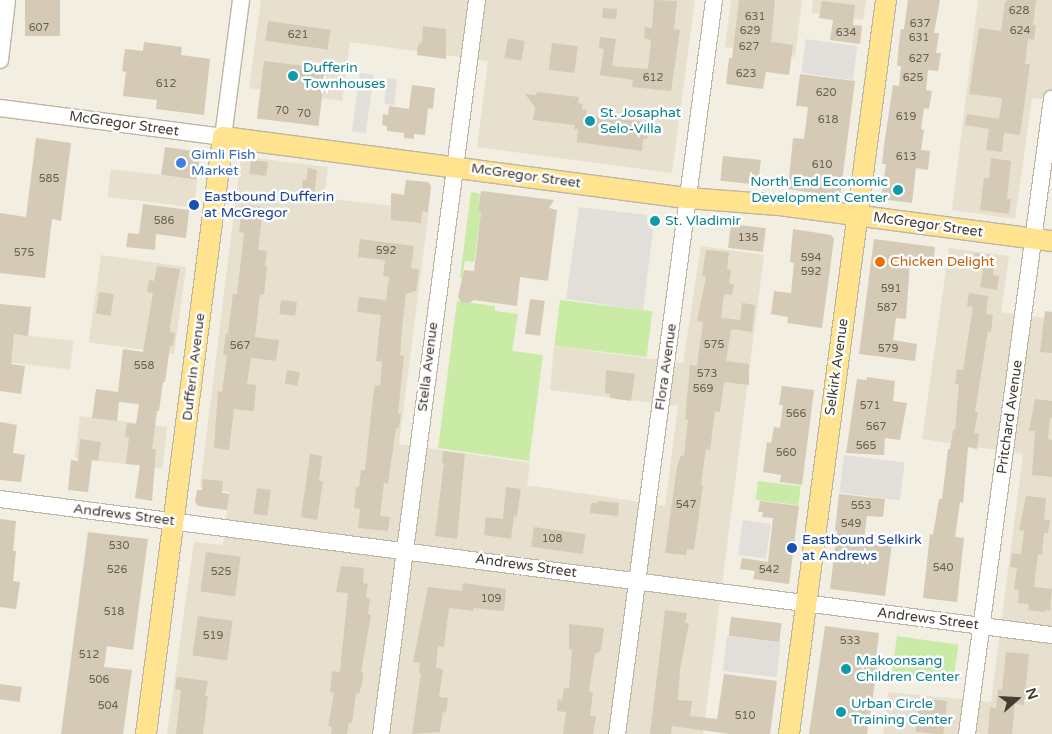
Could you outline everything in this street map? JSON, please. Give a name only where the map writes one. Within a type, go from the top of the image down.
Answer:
[{"type":"main road","name":"Selkirk Avenue","points":[[789,734],[886,0]]},
{"type":"main road","name":"McGregor Street","points":[[223,137],[688,198],[778,205],[1043,240]]},
{"type":"main road","name":"Dufferin Avenue","points":[[146,734],[223,137]]},
{"type":"street","points":[[0,60],[8,0]]},
{"type":"street","name":"Dufferin Avenue","points":[[223,137],[241,0]]},
{"type":"street","name":"Stella Avenue","points":[[381,734],[477,0]]},
{"type":"street","name":"Flora Avenue","points":[[617,734],[714,0]]},
{"type":"street","name":"Pritchard Avenue","points":[[967,734],[982,626],[1043,240],[1052,100]]},
{"type":"street","name":"McGregor Street","points":[[0,108],[223,137]]},
{"type":"street","name":"Andrews Street","points":[[0,499],[1052,635]]},
{"type":"shaded area","points":[[261,0],[695,0],[672,173],[477,147],[488,61],[350,42],[342,101],[249,88]]},
{"type":"shaded area","points":[[731,0],[802,0],[795,57],[725,47]]},
{"type":"shaded area","points":[[813,0],[866,0],[863,20],[812,13]]},
{"type":"shaded area","points":[[978,0],[1052,0],[1052,100],[1032,98],[1015,219],[952,210]]},
{"type":"shaded area","points":[[806,39],[857,46],[853,80],[801,73]]},
{"type":"shaded area","points":[[360,73],[374,75],[366,133],[352,131]]},
{"type":"shaded area","points":[[387,78],[397,79],[394,105],[384,104]]},
{"type":"shaded area","points":[[241,156],[328,167],[324,198],[429,210],[399,444],[530,463],[527,485],[665,506],[678,406],[550,390],[554,346],[683,363],[701,246],[764,255],[703,734],[167,734],[194,542],[223,545],[229,492],[200,487]]},
{"type":"shaded area","points":[[111,169],[197,180],[194,207],[108,197]]},
{"type":"shaded area","points":[[579,207],[647,215],[647,225],[653,230],[643,310],[566,299]]},
{"type":"shaded area","points":[[949,248],[1009,256],[1001,312],[1052,319],[1052,734],[883,734],[888,692],[991,702],[1023,454],[922,439]]},
{"type":"shaded area","points":[[101,255],[186,267],[174,354],[89,342]]},
{"type":"shaded area","points":[[0,332],[73,341],[70,370],[0,361]]},
{"type":"shaded area","points":[[80,416],[167,427],[162,468],[75,458]]},
{"type":"shaded area","points":[[844,455],[905,462],[900,500],[839,493]]},
{"type":"shaded area","points":[[743,520],[771,524],[766,559],[738,555]]},
{"type":"shaded area","points":[[727,636],[781,643],[776,677],[723,671]]},
{"type":"green space","points":[[471,192],[480,194],[478,211],[481,212],[474,262],[465,261],[462,278],[460,278]]},
{"type":"green space","points":[[560,300],[652,311],[647,357],[554,346]]},
{"type":"green space","points":[[457,301],[495,306],[495,311],[518,314],[512,351],[543,355],[529,461],[438,448]]},
{"type":"green space","points":[[758,481],[801,486],[798,505],[756,500]]},
{"type":"green space","points":[[897,636],[958,645],[953,682],[892,674]]},
{"type":"building","points":[[25,0],[60,0],[60,36],[25,36]]},
{"type":"building","points":[[654,0],[677,1],[674,29],[680,30],[671,91],[632,87],[633,80],[600,75],[604,49],[599,48],[600,37],[616,39],[612,66],[648,69],[651,40],[644,38],[645,27],[652,28]]},
{"type":"building","points":[[739,0],[775,0],[771,42],[793,45],[789,75],[766,72],[763,89],[726,84],[729,58],[732,58]]},
{"type":"building","points":[[908,0],[940,0],[934,33],[939,33],[936,53],[941,53],[938,71],[928,70],[926,90],[932,91],[929,109],[924,108],[921,129],[924,130],[921,150],[930,151],[928,170],[916,168],[912,203],[881,199],[886,164],[882,164],[884,145],[893,85],[899,86],[901,66],[897,66],[899,43],[901,29],[904,29]]},
{"type":"building","points":[[1008,0],[1036,0],[1033,25],[1036,25],[1034,40],[1028,39],[1025,64],[1030,64],[1020,135],[1004,133],[1002,152],[986,150],[989,129],[965,125],[967,114],[999,119],[1002,98],[969,94],[979,28],[1001,31],[1005,2]]},
{"type":"building","points":[[822,1],[855,5],[853,25],[862,26],[860,44],[830,40],[833,20],[819,18]]},
{"type":"building","points":[[603,8],[617,9],[616,19],[602,18]]},
{"type":"building","name":"Dufferin Townhouses","points":[[268,21],[330,30],[328,50],[265,41]]},
{"type":"building","points":[[423,26],[446,29],[446,59],[417,55],[418,45],[422,42]]},
{"type":"building","points":[[508,38],[525,41],[521,61],[505,58]]},
{"type":"building","points":[[144,42],[182,47],[181,55],[210,59],[204,115],[156,109],[157,100],[123,96],[126,72],[122,71],[125,49],[143,51]]},
{"type":"building","points":[[552,43],[578,46],[575,73],[549,70]]},
{"type":"building","points":[[264,61],[326,69],[318,126],[257,119]]},
{"type":"building","points":[[800,74],[855,81],[840,197],[788,189],[793,138],[804,139],[808,107],[796,106]]},
{"type":"building","points":[[412,85],[435,88],[433,109],[428,108],[425,135],[414,134],[414,139],[404,138],[404,133],[387,131],[387,126],[382,125],[383,114],[388,115],[389,106],[409,109]]},
{"type":"building","name":"St. Josaphat Selo-Villa","points":[[537,92],[579,97],[578,103],[583,104],[582,110],[587,110],[586,115],[647,122],[646,127],[658,128],[647,139],[643,139],[642,151],[577,142],[578,129],[574,129],[575,125],[533,120],[535,107],[525,94],[536,95]]},
{"type":"building","points":[[36,138],[71,143],[61,221],[52,219],[45,278],[0,273],[0,213],[26,217]]},
{"type":"building","name":"Gimli Fish Market","points":[[165,147],[201,152],[197,180],[161,175]]},
{"type":"building","points":[[723,156],[761,160],[758,185],[720,181]]},
{"type":"building","points":[[991,158],[1011,161],[1007,199],[1011,199],[1009,214],[980,210],[984,178],[989,178]]},
{"type":"building","points":[[251,160],[268,162],[266,176],[249,174]]},
{"type":"building","points":[[308,168],[317,170],[314,196],[301,195],[303,180],[306,180]]},
{"type":"building","points":[[406,180],[428,182],[431,186],[428,212],[422,211],[421,223],[391,220],[391,193],[404,195]]},
{"type":"building","points":[[481,191],[554,200],[549,208],[557,210],[548,281],[520,277],[517,306],[474,300],[469,303],[461,302],[458,297],[464,270],[474,271],[481,212],[478,211]]},
{"type":"building","points":[[143,204],[189,210],[186,238],[156,234],[155,250],[126,247],[128,233],[139,234]]},
{"type":"building","points":[[242,205],[263,207],[258,250],[267,251],[265,266],[267,267],[264,295],[260,294],[255,337],[279,340],[276,361],[251,358],[247,384],[256,385],[254,411],[234,409],[229,450],[214,448],[218,391],[222,392],[227,355],[223,355],[226,333],[228,334],[233,294],[237,294],[244,233],[239,232]]},
{"type":"building","points":[[731,224],[766,228],[763,252],[728,248]]},
{"type":"building","points":[[793,229],[831,235],[834,239],[822,328],[787,323],[788,317],[771,314],[774,291],[791,293],[794,263],[790,262]]},
{"type":"building","points":[[360,239],[414,246],[411,268],[419,270],[416,291],[406,294],[400,355],[404,356],[398,414],[401,414],[399,428],[396,428],[388,484],[384,483],[380,516],[390,517],[388,531],[358,528],[360,509],[354,508],[356,487],[359,487],[361,470],[365,470],[373,397],[375,385],[380,386],[382,365],[381,361],[376,361],[381,315],[357,312],[359,297],[386,300],[389,277],[383,276],[385,260],[358,257]]},
{"type":"building","points":[[874,239],[935,247],[933,265],[910,262],[906,319],[896,318],[893,340],[917,344],[915,361],[859,354]]},
{"type":"building","points":[[706,250],[729,252],[727,269],[731,270],[729,284],[734,284],[732,295],[724,294],[721,318],[740,320],[742,303],[755,305],[752,332],[731,329],[726,361],[749,364],[749,385],[724,382],[720,412],[715,411],[710,450],[706,449],[694,550],[687,549],[686,555],[665,553],[677,467],[681,455],[684,456],[688,420],[685,419],[690,365],[697,366],[703,322],[697,321],[706,277],[702,276]]},
{"type":"building","points":[[975,253],[995,256],[993,275],[999,276],[997,290],[980,287],[983,270],[973,269]]},
{"type":"building","points":[[157,266],[180,269],[170,326],[170,332],[175,333],[173,346],[170,346],[165,382],[163,382],[159,411],[157,411],[152,449],[156,449],[152,501],[135,498],[140,465],[126,464],[129,437],[125,437],[127,423],[136,424],[139,404],[119,402],[117,421],[92,418],[96,389],[118,392],[123,349],[143,352],[153,293],[147,292],[149,280],[154,281]]},
{"type":"building","points":[[99,292],[114,294],[111,316],[96,314]]},
{"type":"building","points":[[969,293],[988,296],[986,314],[993,315],[991,332],[988,331],[975,412],[978,412],[974,433],[979,434],[977,449],[968,447],[963,503],[960,502],[955,537],[964,538],[957,602],[923,598],[930,534],[933,535],[939,499],[942,499],[948,449],[950,449],[953,430],[955,430],[959,384],[955,384],[957,369],[963,370],[973,307],[967,306]]},
{"type":"building","points":[[530,299],[545,301],[540,336],[525,334]]},
{"type":"building","points":[[281,300],[297,302],[295,316],[279,314]]},
{"type":"building","points":[[0,304],[31,307],[28,336],[14,334],[11,364],[25,366],[21,394],[0,391]]},
{"type":"building","points":[[1045,311],[1052,312],[1052,353],[1040,352]]},
{"type":"building","points":[[287,370],[300,372],[298,386],[285,384]]},
{"type":"building","points":[[606,370],[635,374],[631,401],[610,398],[610,394],[605,393]]},
{"type":"building","points":[[867,377],[895,381],[893,401],[907,403],[900,440],[885,438],[884,455],[846,453],[857,379],[867,380]]},
{"type":"building","points":[[782,386],[814,390],[802,485],[780,482],[781,475],[763,472],[767,442],[771,443],[774,427],[780,428],[783,405],[779,405]]},
{"type":"building","points":[[1035,399],[1052,401],[1052,418],[1050,418],[1048,439],[1052,440],[1052,477],[1032,475],[1035,431],[1029,431]]},
{"type":"building","points":[[0,422],[17,425],[13,453],[25,455],[21,482],[0,480]]},
{"type":"building","points":[[80,439],[101,442],[98,461],[92,460],[88,492],[68,490],[71,460],[78,461]]},
{"type":"building","points":[[443,451],[465,454],[457,539],[435,536],[444,463],[442,463]]},
{"type":"building","points":[[310,454],[322,456],[319,481],[323,481],[317,520],[301,517]]},
{"type":"building","points":[[203,479],[223,481],[222,493],[229,494],[227,510],[198,506],[195,502],[197,490],[202,490]]},
{"type":"building","points":[[506,487],[521,489],[517,517],[514,516],[511,539],[484,535],[486,517],[503,519]]},
{"type":"building","points":[[257,488],[271,490],[267,516],[253,514]]},
{"type":"building","points":[[839,494],[885,499],[883,517],[867,516],[864,539],[892,543],[885,596],[830,589]]},
{"type":"building","points":[[1026,496],[1046,498],[1044,520],[1050,520],[1048,533],[1044,533],[1042,555],[1038,554],[1034,587],[1052,589],[1050,611],[1045,610],[1045,612],[1028,610],[1029,604],[1018,603],[1019,590],[1014,589],[1017,568],[1010,567],[1012,553],[1021,554],[1024,531],[1019,530]]},
{"type":"building","points":[[598,501],[619,503],[618,516],[590,513],[591,503],[598,503]]},
{"type":"building","points":[[760,501],[799,506],[789,584],[753,579],[755,571],[740,569],[742,558],[768,562],[773,518],[762,517],[763,512],[758,512]]},
{"type":"building","points":[[0,519],[16,521],[13,581],[20,582],[16,609],[0,607]]},
{"type":"building","points":[[534,527],[585,534],[583,554],[531,547]]},
{"type":"building","points":[[88,532],[148,539],[133,650],[107,646],[104,667],[132,670],[123,734],[61,734]]},
{"type":"building","points":[[206,552],[241,557],[235,596],[200,592]]},
{"type":"building","points":[[341,566],[364,568],[363,583],[368,584],[366,598],[370,599],[368,614],[371,615],[361,672],[363,672],[362,684],[359,694],[356,693],[352,723],[349,723],[347,734],[331,734],[332,727],[328,726],[334,693],[330,692],[332,671],[339,672],[340,670],[348,593],[336,592]]},
{"type":"building","points":[[463,583],[506,589],[504,611],[473,608],[473,611],[449,608],[444,647],[438,646],[436,668],[443,669],[439,697],[448,698],[446,713],[443,712],[440,732],[412,734],[421,673],[419,673],[420,663],[413,662],[428,587],[462,591]]},
{"type":"building","points":[[665,610],[687,613],[685,623],[689,623],[680,670],[678,700],[692,701],[690,716],[717,719],[724,674],[777,681],[770,734],[730,734],[672,726],[671,734],[650,734]]},
{"type":"building","points":[[198,616],[233,621],[227,660],[192,656]]},
{"type":"building","points":[[731,617],[782,623],[779,642],[729,636]]},
{"type":"building","points":[[569,624],[604,628],[601,649],[598,653],[595,653],[589,691],[593,692],[590,716],[596,716],[593,734],[563,734],[566,712],[557,711],[558,699],[562,700],[564,688],[569,688],[572,650],[569,649]]},
{"type":"building","points":[[825,626],[879,633],[876,658],[878,664],[867,734],[809,734]]},
{"type":"building","points":[[1006,652],[1029,654],[1024,705],[1015,704],[1012,734],[988,734],[990,707],[996,708],[998,689],[1002,690]]},
{"type":"building","points":[[177,677],[208,681],[205,696],[208,696],[203,734],[176,734],[181,690],[175,689]]},
{"type":"building","points":[[0,684],[22,687],[20,702],[0,699]]},
{"type":"building","points":[[919,698],[947,701],[943,734],[915,732]]},
{"type":"place","name":"Dufferin Townhouses","points":[[293,76]]},
{"type":"place","name":"St. Josaphat Selo-Villa","points":[[590,121]]},
{"type":"place","name":"Gimli Fish Market","points":[[181,163]]},
{"type":"place","name":"North End Economic Development Center","points":[[898,190]]},
{"type":"place","name":"Eastbound Dufferin at McGregor","points":[[194,205]]},
{"type":"place","name":"St. Vladimir","points":[[655,221]]},
{"type":"place","name":"Chicken Delight","points":[[880,262]]},
{"type":"place","name":"Eastbound Selkirk at Andrews","points":[[792,548]]},
{"type":"place","name":"Makoonsang Children Center","points":[[846,669]]},
{"type":"place","name":"Urban Circle Training Center","points":[[841,712]]}]
